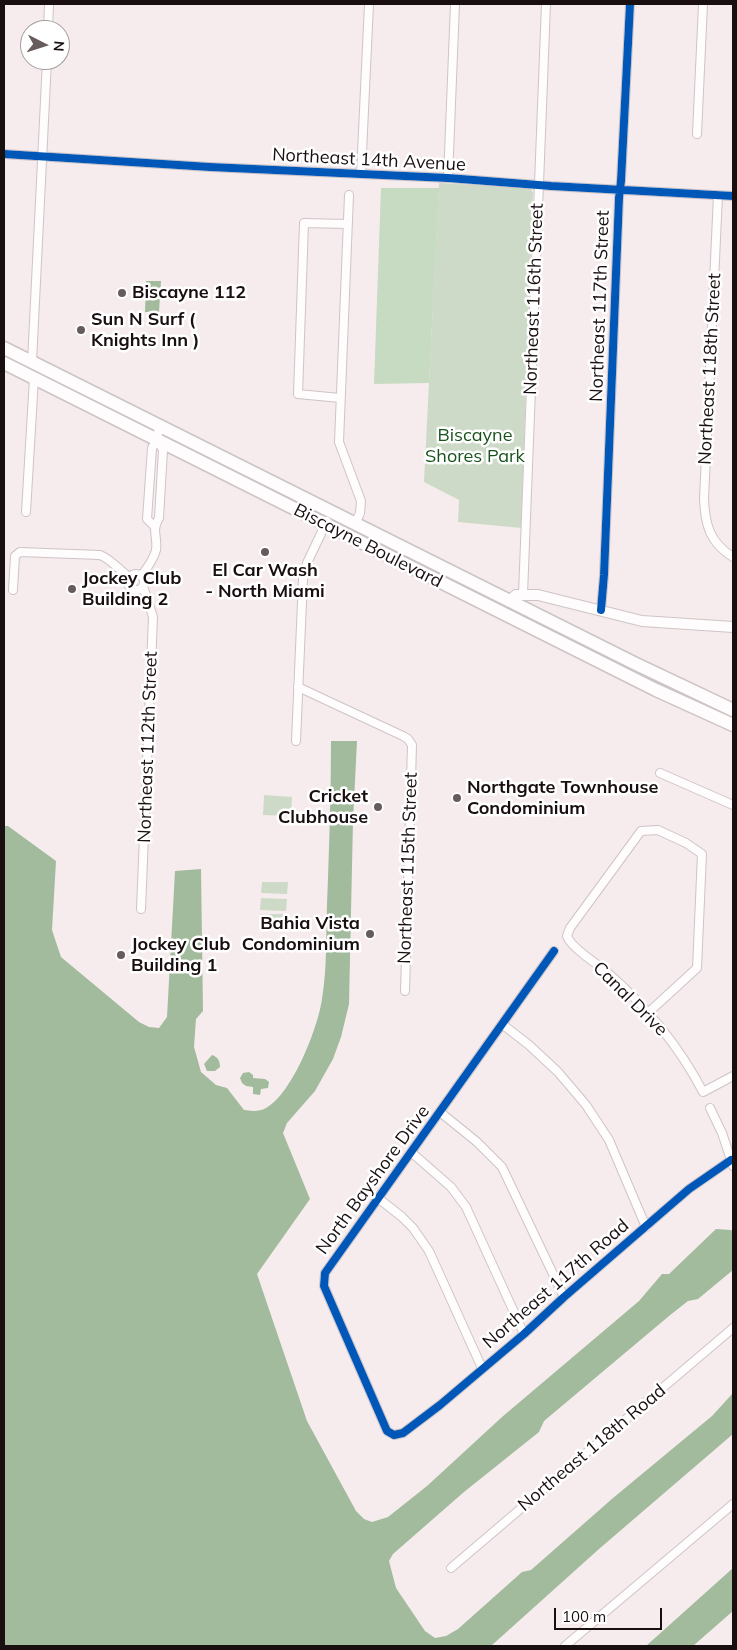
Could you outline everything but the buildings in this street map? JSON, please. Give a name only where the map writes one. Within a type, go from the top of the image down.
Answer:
[{"type":"main road","name":"Biscayne Boulevard","points":[[4,348],[669,681],[733,710]]},
{"type":"main road","name":"Biscayne Boulevard","points":[[4,363],[656,690],[733,725]]},
{"type":"main road","points":[[487,606],[500,606],[509,601]]},
{"type":"street","points":[[48,20],[49,4]]},
{"type":"street","points":[[361,174],[370,4]]},
{"type":"street","points":[[448,178],[455,4]]},
{"type":"street","name":"Northeast 116th Street","points":[[523,594],[546,4]]},
{"type":"street","name":"Northeast 117th Street","points":[[601,610],[605,565],[620,190],[630,4]]},
{"type":"street","points":[[697,134],[703,4]]},
{"type":"street","points":[[32,362],[47,70]]},
{"type":"street","name":"Northeast 14th Avenue","points":[[4,154],[43,155],[116,162],[448,178],[733,196]]},
{"type":"street","points":[[349,195],[339,442],[361,501],[360,513],[355,524]]},
{"type":"street","name":"Northeast 118th Street","points":[[718,195],[704,499],[705,521],[714,540],[727,554],[733,557]]},
{"type":"street","points":[[340,398],[298,394],[304,223],[347,224]]},
{"type":"street","points":[[26,512],[34,378]]},
{"type":"street","points":[[154,526],[147,519],[152,448],[157,440],[159,426]]},
{"type":"street","points":[[142,575],[156,550],[154,526],[159,518],[163,450],[157,440]]},
{"type":"street","points":[[149,499],[160,500]]},
{"type":"street","points":[[296,741],[303,579],[307,563],[332,512]]},
{"type":"street","points":[[13,590],[15,556],[20,552],[100,555],[109,559],[129,577]]},
{"type":"street","points":[[129,577],[137,573],[142,575]]},
{"type":"street","points":[[129,577],[128,585],[131,589],[139,590],[143,586],[144,580],[142,575]]},
{"type":"street","name":"Northeast 112th Street","points":[[142,909],[153,617],[143,586]]},
{"type":"street","points":[[509,601],[516,595],[538,595],[649,622],[733,627]]},
{"type":"street","name":"Northeast 115th Street","points":[[298,687],[408,738],[412,745],[405,991]]},
{"type":"street","points":[[660,773],[733,805]]},
{"type":"street","name":"Canal Drive","points":[[649,1012],[697,968],[702,854],[686,843],[658,830],[641,831],[570,928],[567,936],[571,944],[607,972],[649,1012],[691,1069],[703,1092],[733,1076]]},
{"type":"street","name":"North Bayshore Drive","points":[[403,1433],[394,1435],[387,1431],[324,1286],[325,1272],[554,952]]},
{"type":"street","points":[[502,1024],[529,1045],[558,1072],[586,1105],[609,1140],[646,1227]]},
{"type":"street","points":[[710,1108],[722,1133],[732,1163]]},
{"type":"street","points":[[440,1112],[477,1142],[502,1167],[564,1297]]},
{"type":"street","points":[[411,1152],[451,1187],[466,1207],[524,1334]]},
{"type":"street","name":"Northeast 117th Road","points":[[403,1433],[440,1405],[524,1334],[689,1189],[732,1163]]},
{"type":"street","points":[[378,1198],[414,1228],[429,1250],[482,1368]]},
{"type":"street","name":"Northeast 118th Road","points":[[451,1568],[733,1328]]},
{"type":"street","points":[[565,1646],[733,1504]]},
{"type":"green space","name":"Biscayne Shores Park","points":[[439,183],[529,188],[533,192],[521,528],[458,522],[459,500],[424,482]]},
{"type":"green space","points":[[264,795],[292,797],[291,816],[263,815]]},
{"type":"green space","points":[[262,882],[288,882],[287,894],[261,893]]},
{"type":"green space","points":[[261,898],[287,899],[286,911],[260,910]]},
{"type":"green space","points":[[260,914],[286,914],[286,926],[260,925]]},
{"type":"shaded area","points":[[381,188],[439,188],[429,383],[374,384]]},
{"type":"shaded area","points":[[146,281],[161,281],[159,312],[145,312]]},
{"type":"shaded area","points":[[331,741],[357,741],[353,821],[349,1004],[341,1037],[333,1059],[315,1091],[287,1123],[283,1133],[310,1199],[257,1274],[307,1421],[356,1511],[364,1519],[372,1522],[388,1517],[427,1486],[502,1417],[639,1301],[662,1274],[669,1274],[716,1229],[731,1230],[733,1232],[733,1270],[698,1299],[688,1301],[669,1316],[544,1421],[539,1432],[464,1492],[393,1554],[389,1561],[396,1588],[425,1631],[435,1638],[446,1636],[458,1629],[522,1572],[531,1570],[613,1498],[712,1416],[733,1393],[733,1434],[599,1549],[491,1646],[4,1646],[4,826],[8,826],[56,861],[52,930],[61,957],[139,1022],[149,1027],[159,1028],[167,1017],[175,871],[201,869],[203,1011],[196,1019],[194,1047],[201,1072],[216,1085],[227,1088],[244,1110],[261,1110],[276,1100],[294,1075],[309,1043],[320,1011],[326,952]]},
{"type":"shaded area","points":[[212,1055],[220,1063],[220,1067],[215,1071],[207,1071],[204,1064]]},
{"type":"shaded area","points":[[249,1072],[253,1075],[253,1078],[265,1079],[269,1082],[268,1088],[261,1089],[260,1095],[253,1094],[253,1087],[242,1083],[240,1078],[243,1073]]},
{"type":"shaded area","points":[[733,1568],[733,1611],[693,1646],[646,1646]]},
{"type":"cycle path","points":[[601,610],[619,198],[630,4]]},
{"type":"cycle path","points":[[4,154],[210,167],[448,178],[733,196]]},
{"type":"cycle path","points":[[554,951],[325,1273],[324,1286],[387,1431],[394,1435],[403,1433],[440,1405],[689,1189],[731,1160]]},
{"type":"place","name":"Biscayne 112","points":[[122,293]]},
{"type":"place","name":"Sun N Surf ( Knights Inn )","points":[[81,330]]},
{"type":"place","name":"El Car Wash - North Miami","points":[[265,552]]},
{"type":"place","name":"Jockey Club Building 2","points":[[72,589]]},
{"type":"place","name":"Northgate Townhouse Condominium","points":[[457,798]]},
{"type":"place","name":"Cricket Clubhouse","points":[[378,807]]},
{"type":"place","name":"Bahia Vista Condominium","points":[[370,934]]},
{"type":"place","name":"Jockey Club Building 1","points":[[121,955]]}]
